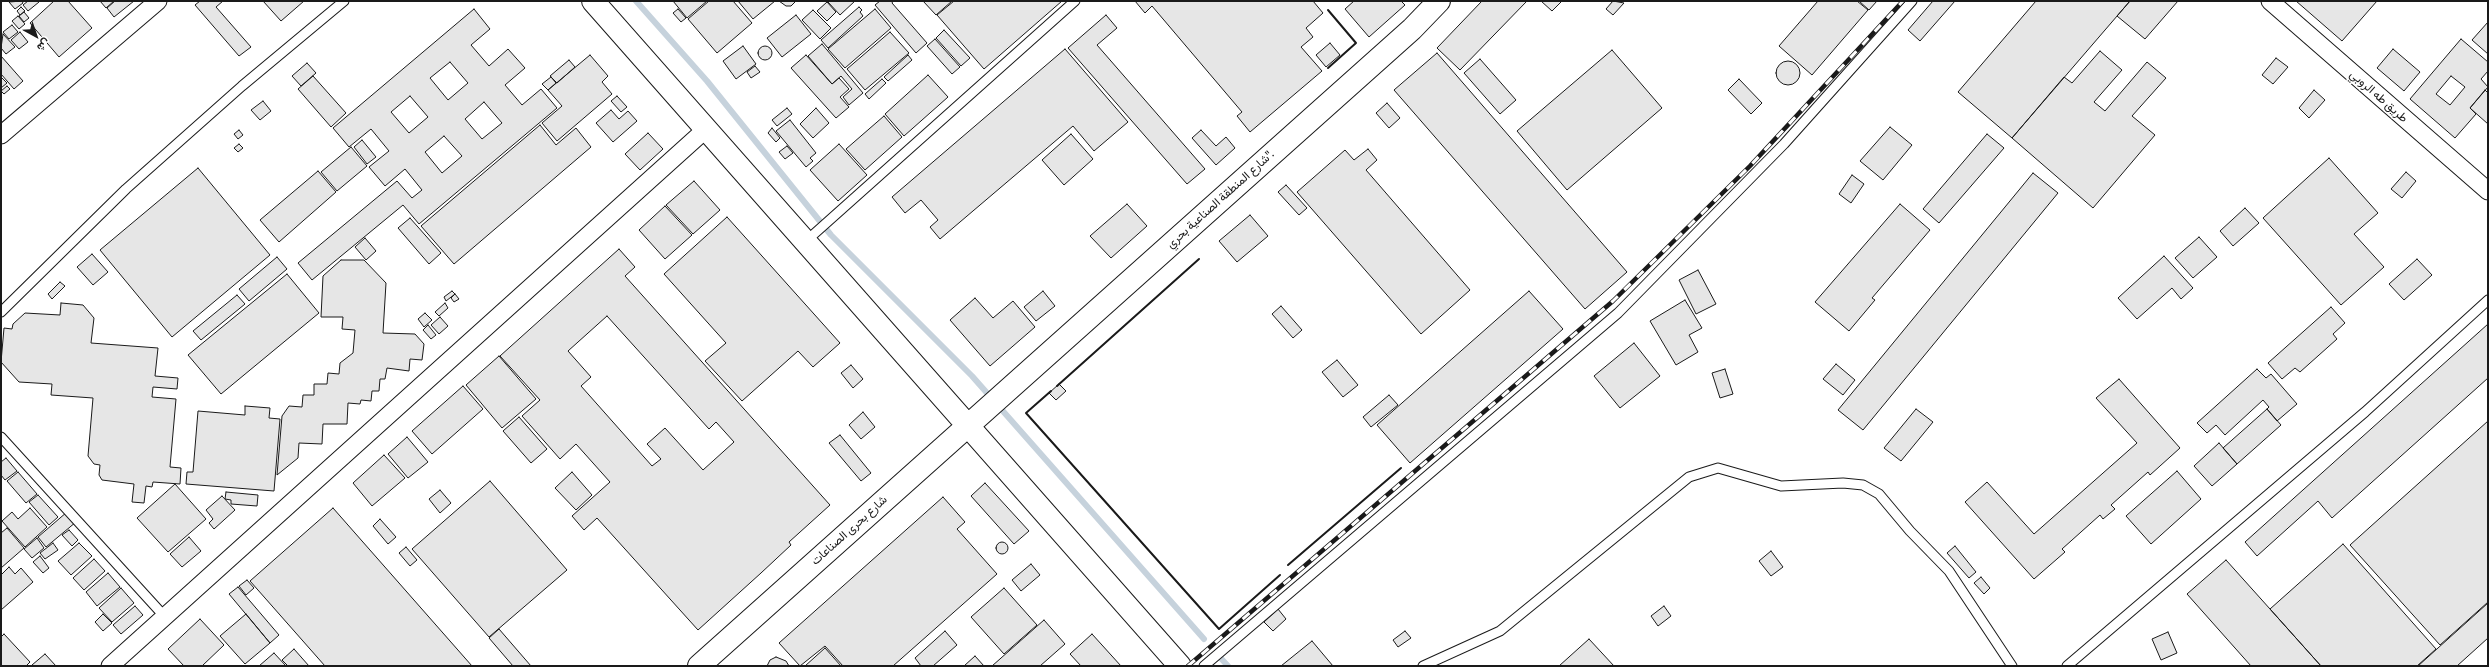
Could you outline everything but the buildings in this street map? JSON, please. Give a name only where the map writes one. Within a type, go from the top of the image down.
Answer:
[{"type":"street","points":[[1,135],[158,1]]},
{"type":"street","points":[[593,1],[705,130],[812,236],[966,425],[1180,666]]},
{"type":"street","name":"شارع المنطقة الصناعية بحري\".","points":[[993,401],[1412,29],[1439,1]]},
{"type":"street","name":"طريق طه الروبي","points":[[2270,1],[2488,191]]},
{"type":"street","points":[[110,666],[705,130]]},
{"type":"street","name":"شارع بحرى الصناعات","points":[[699,666],[993,401]]},
{"type":"lane","points":[[1,312],[126,189],[242,86],[344,1]]},
{"type":"lane","points":[[812,236],[1075,1]]},
{"type":"lane","points":[[1208,664],[1618,313],[1784,144],[1912,1]]},
{"type":"lane","points":[[2067,666],[2364,412],[2488,300]]},
{"type":"lane","points":[[1,437],[165,618]]},
{"type":"lane","points":[[1423,666],[1500,631],[1689,477],[1718,468],[1782,486],[1843,483],[1862,485],[1879,494],[1910,531],[1949,571],[2012,666]]},
{"type":"waterway","points":[[636,1],[707,81],[831,235],[972,376],[1204,639]]},
{"type":"waterway","points":[[1216,653],[1228,666]]},
{"type":"railway","points":[[1188,666],[1613,301],[1750,166],[1903,1]]},
{"type":"wall","points":[[1328,10],[1356,43],[1328,68]]},
{"type":"wall","points":[[1057,386],[1199,259]]},
{"type":"wall","points":[[1051,391],[1026,413],[1219,629],[1280,575]]},
{"type":"wall","points":[[1288,565],[1401,468]]}]
